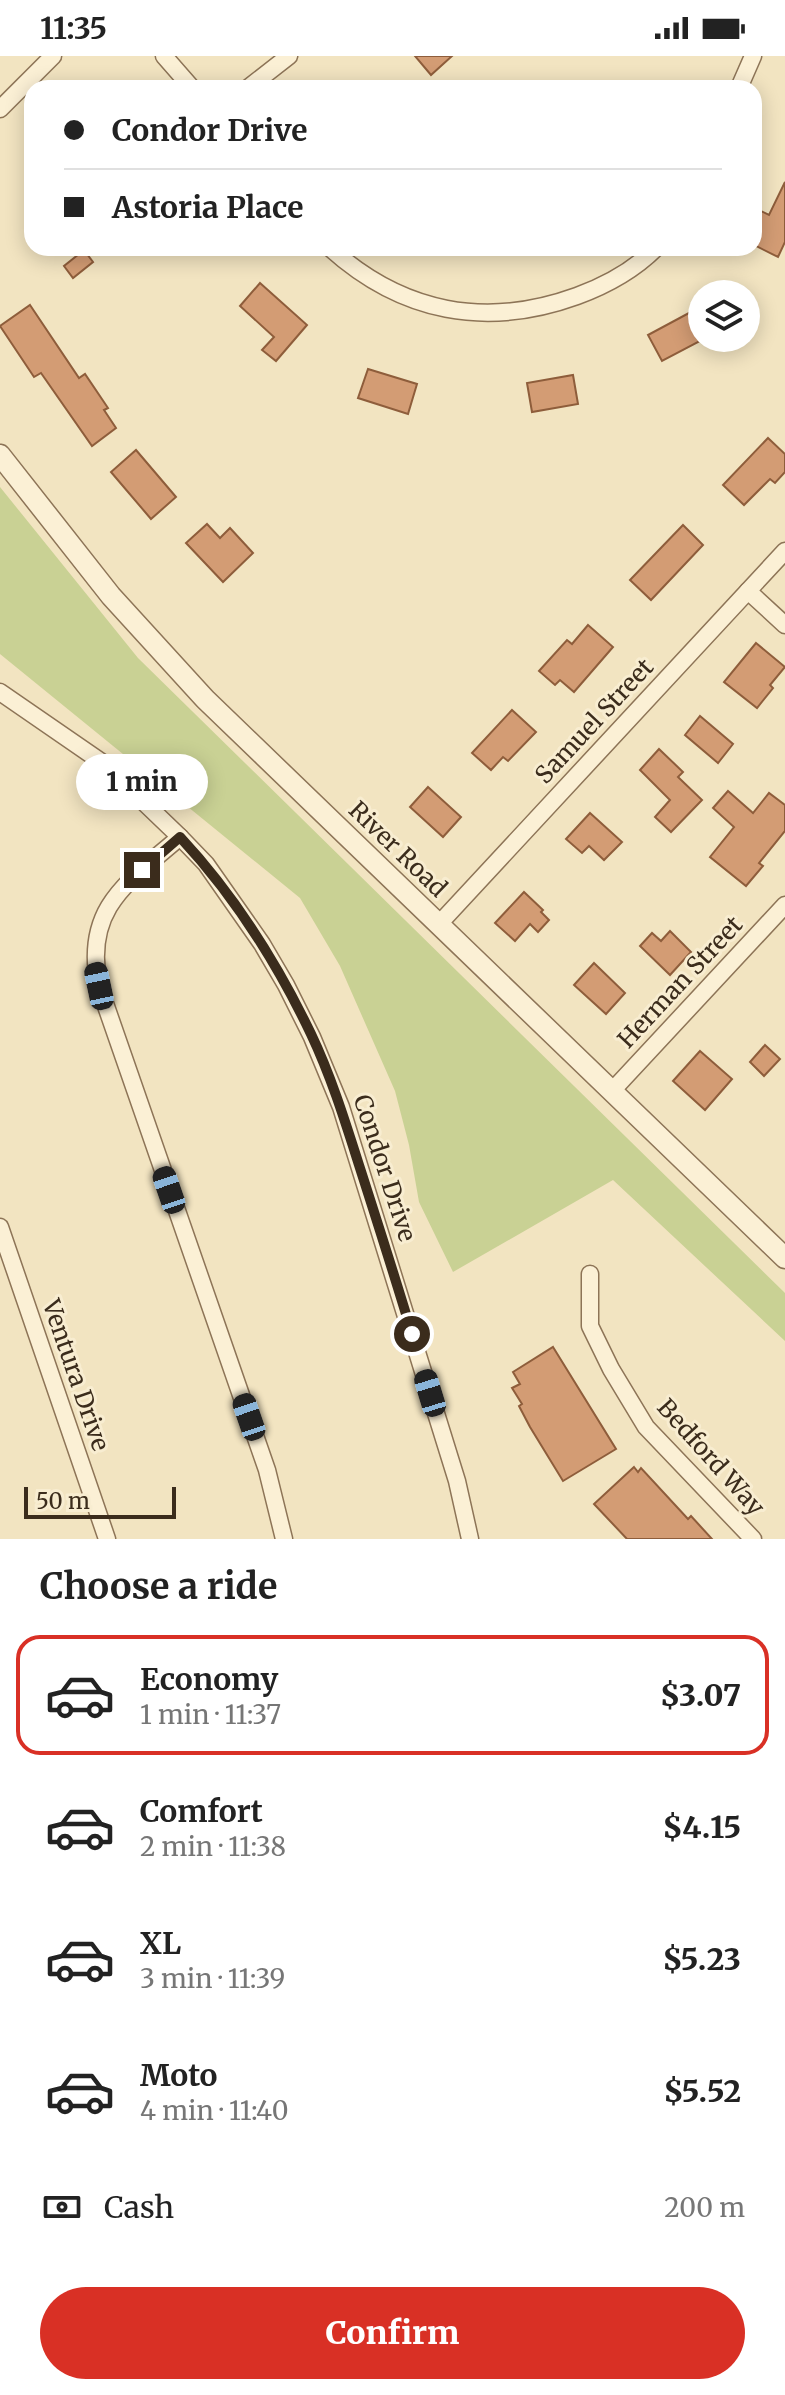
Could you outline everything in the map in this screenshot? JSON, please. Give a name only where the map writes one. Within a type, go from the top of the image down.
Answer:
[{"type":"street","points":[[29,80],[53,56]]},
{"type":"street","points":[[164,56],[185,80]]},
{"type":"street","points":[[258,80],[289,56]]},
{"type":"street","points":[[742,80],[753,56]]},
{"type":"street","points":[[0,109],[24,85]]},
{"type":"street","points":[[339,256],[351,267],[399,295],[433,307],[494,314],[563,301],[600,287],[624,274],[646,256]]},
{"type":"street","name":"River Road","points":[[0,455],[111,596],[205,699],[785,1258]]},
{"type":"street","name":"Samuel Street","points":[[439,924],[785,551]]},
{"type":"street","points":[[748,591],[785,625]]},
{"type":"street","name":"Condor Drive","points":[[0,692],[103,763],[180,837],[206,864],[262,944],[286,985],[341,1107],[457,1481],[470,1539]]},
{"type":"street","points":[[180,837],[122,886],[109,903],[99,928],[95,967],[267,1470],[284,1539]]},
{"type":"street","name":"Herman Street","points":[[611,1092],[785,905]]},
{"type":"street","name":"Ventura Drive","points":[[0,1227],[107,1539]]},
{"type":"street","name":"Bedford Way","points":[[590,1274],[590,1326],[646,1427],[753,1539]]},
{"type":"green space","points":[[0,487],[138,658],[785,1293],[785,1341],[613,1180],[453,1272],[419,1202],[395,1091],[340,966],[300,898],[0,654]]},
{"type":"building","points":[[415,56],[452,56],[431,75]]},
{"type":"building","points":[[785,182],[785,242],[778,257],[762,249],[762,212],[769,215]]},
{"type":"building","points":[[76,256],[88,256],[93,262],[73,278],[64,266]]},
{"type":"building","points":[[260,283],[307,325],[276,361],[262,350],[274,337],[240,306]]},
{"type":"building","points":[[30,305],[79,378],[85,374],[108,408],[104,410],[116,428],[92,446],[41,373],[34,377],[0,326]]},
{"type":"building","points":[[688,314],[688,347],[662,361],[648,335]]},
{"type":"building","points":[[368,369],[417,384],[408,414],[358,398]]},
{"type":"building","points":[[573,375],[578,404],[532,412],[527,383]]},
{"type":"building","points":[[768,438],[785,454],[785,472],[775,483],[770,479],[744,505],[723,485]]},
{"type":"building","points":[[136,450],[176,497],[151,519],[111,472]]},
{"type":"building","points":[[207,524],[220,538],[230,528],[253,553],[223,582],[186,543]]},
{"type":"building","points":[[683,525],[703,545],[651,600],[630,580]]},
{"type":"building","points":[[588,625],[613,647],[574,692],[560,680],[555,685],[539,671],[567,640],[572,644]]},
{"type":"building","points":[[756,643],[785,667],[757,708],[724,682]]},
{"type":"building","points":[[512,710],[536,732],[508,761],[503,757],[491,770],[472,753]]},
{"type":"building","points":[[700,716],[733,744],[718,763],[685,735]]},
{"type":"building","points":[[659,749],[683,772],[678,777],[702,800],[671,832],[655,817],[670,800],[640,770]]},
{"type":"building","points":[[428,787],[461,817],[443,837],[410,807]]},
{"type":"building","points":[[728,791],[753,813],[769,793],[785,805],[785,831],[759,863],[763,866],[746,886],[710,857],[734,827],[713,808]]},
{"type":"building","points":[[590,813],[622,842],[604,860],[589,846],[582,853],[566,839]]},
{"type":"building","points":[[524,892],[549,920],[538,932],[530,924],[515,941],[495,923]]},
{"type":"building","points":[[670,931],[691,952],[670,975],[640,946],[652,933],[661,941]]},
{"type":"building","points":[[594,963],[625,993],[606,1014],[574,985]]},
{"type":"building","points":[[765,1045],[780,1059],[764,1076],[750,1062]]},
{"type":"building","points":[[700,1051],[732,1079],[705,1110],[673,1081]]},
{"type":"building","points":[[553,1347],[616,1449],[563,1481],[530,1427],[512,1388],[520,1384],[513,1372]]},
{"type":"building","points":[[634,1467],[638,1472],[641,1468],[688,1519],[691,1516],[712,1539],[627,1539],[594,1504]]},
{"type":"route","points":[[142,870],[180,837],[206,864],[262,944],[286,985],[341,1107],[412,1334]]}]
